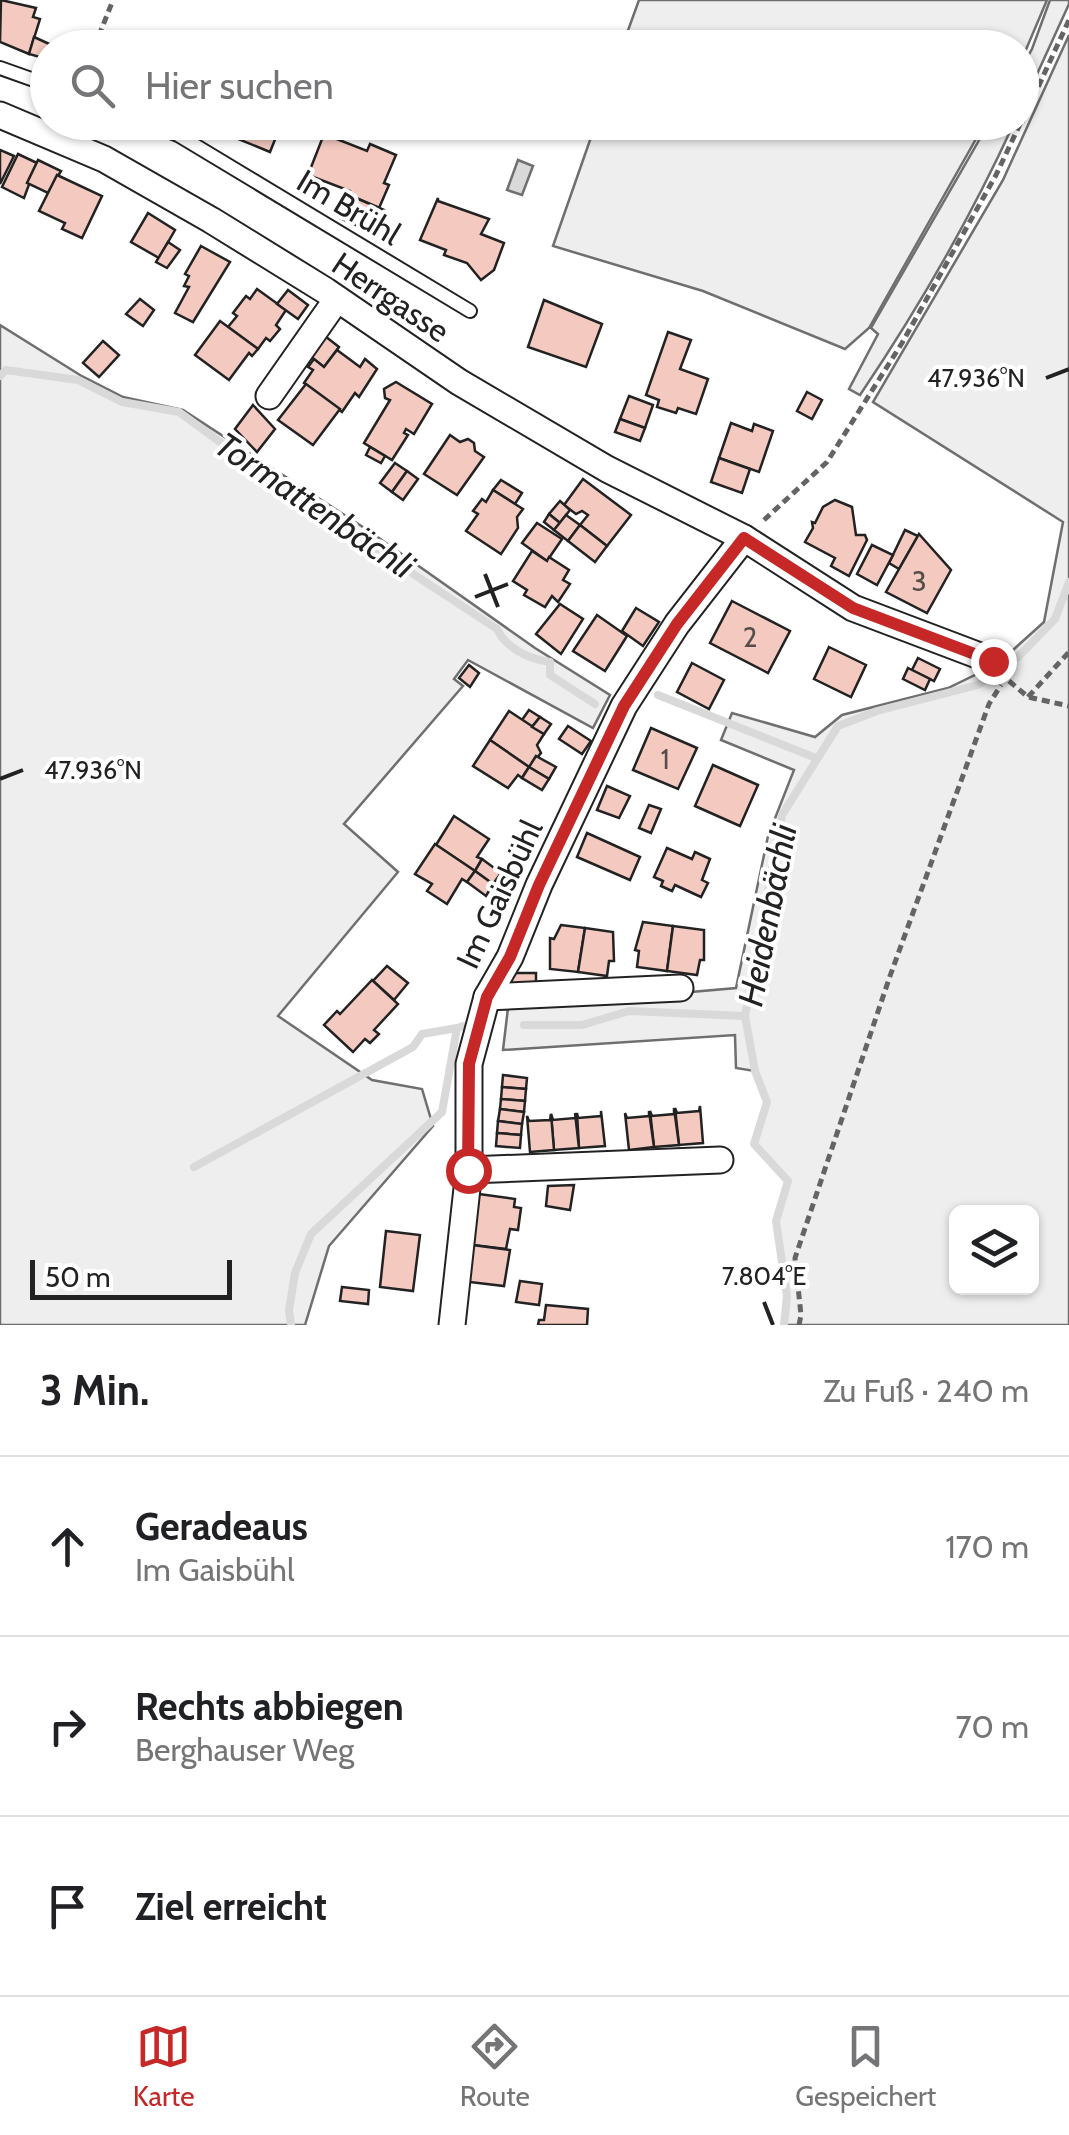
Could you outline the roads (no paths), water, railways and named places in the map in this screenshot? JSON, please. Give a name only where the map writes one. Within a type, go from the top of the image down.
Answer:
[{"type":"street","name":"Herrgasse","points":[[0,115],[30,128]]},
{"type":"street","name":"Herrgasse","points":[[59,140],[104,159],[211,220],[472,390],[608,469],[744,538],[853,608],[1001,672]]},
{"type":"street","points":[[269,396],[337,299]]},
{"type":"street","name":"Im Gaisbühl","points":[[452,1325],[468,1170],[469,1064],[487,997],[510,957],[539,885],[624,706],[677,624],[744,538]]},
{"type":"street","points":[[487,997],[680,988]]},
{"type":"street","points":[[468,1170],[720,1160]]},
{"type":"lane","points":[[0,68],[30,79]]},
{"type":"lane","name":"Im Brühl","points":[[186,140],[470,311]]},
{"type":"waterway","name":"Tormattenbächli","points":[[0,376],[6,370],[78,380],[122,402],[179,412],[287,491],[497,629],[512,647],[550,662],[550,675],[595,704]]},
{"type":"waterway","name":"Heidenbächli","points":[[784,1325],[787,1296],[776,1221],[788,1181],[754,1144],[767,1102],[755,1071],[745,1016],[782,815],[838,726],[877,711],[978,685],[1018,657],[1055,619],[1069,582]]},
{"type":"waterway","name":"Tormattenbächli","points":[[658,695],[816,758]]},
{"type":"waterway","points":[[524,1025],[582,1025],[629,1011],[745,1016]]},
{"type":"waterway","points":[[291,1325],[289,1310],[295,1273],[311,1234],[442,1112],[457,1028],[463,1026]]},
{"type":"waterway","points":[[194,1167],[413,1047],[422,1034],[457,1028]]}]
